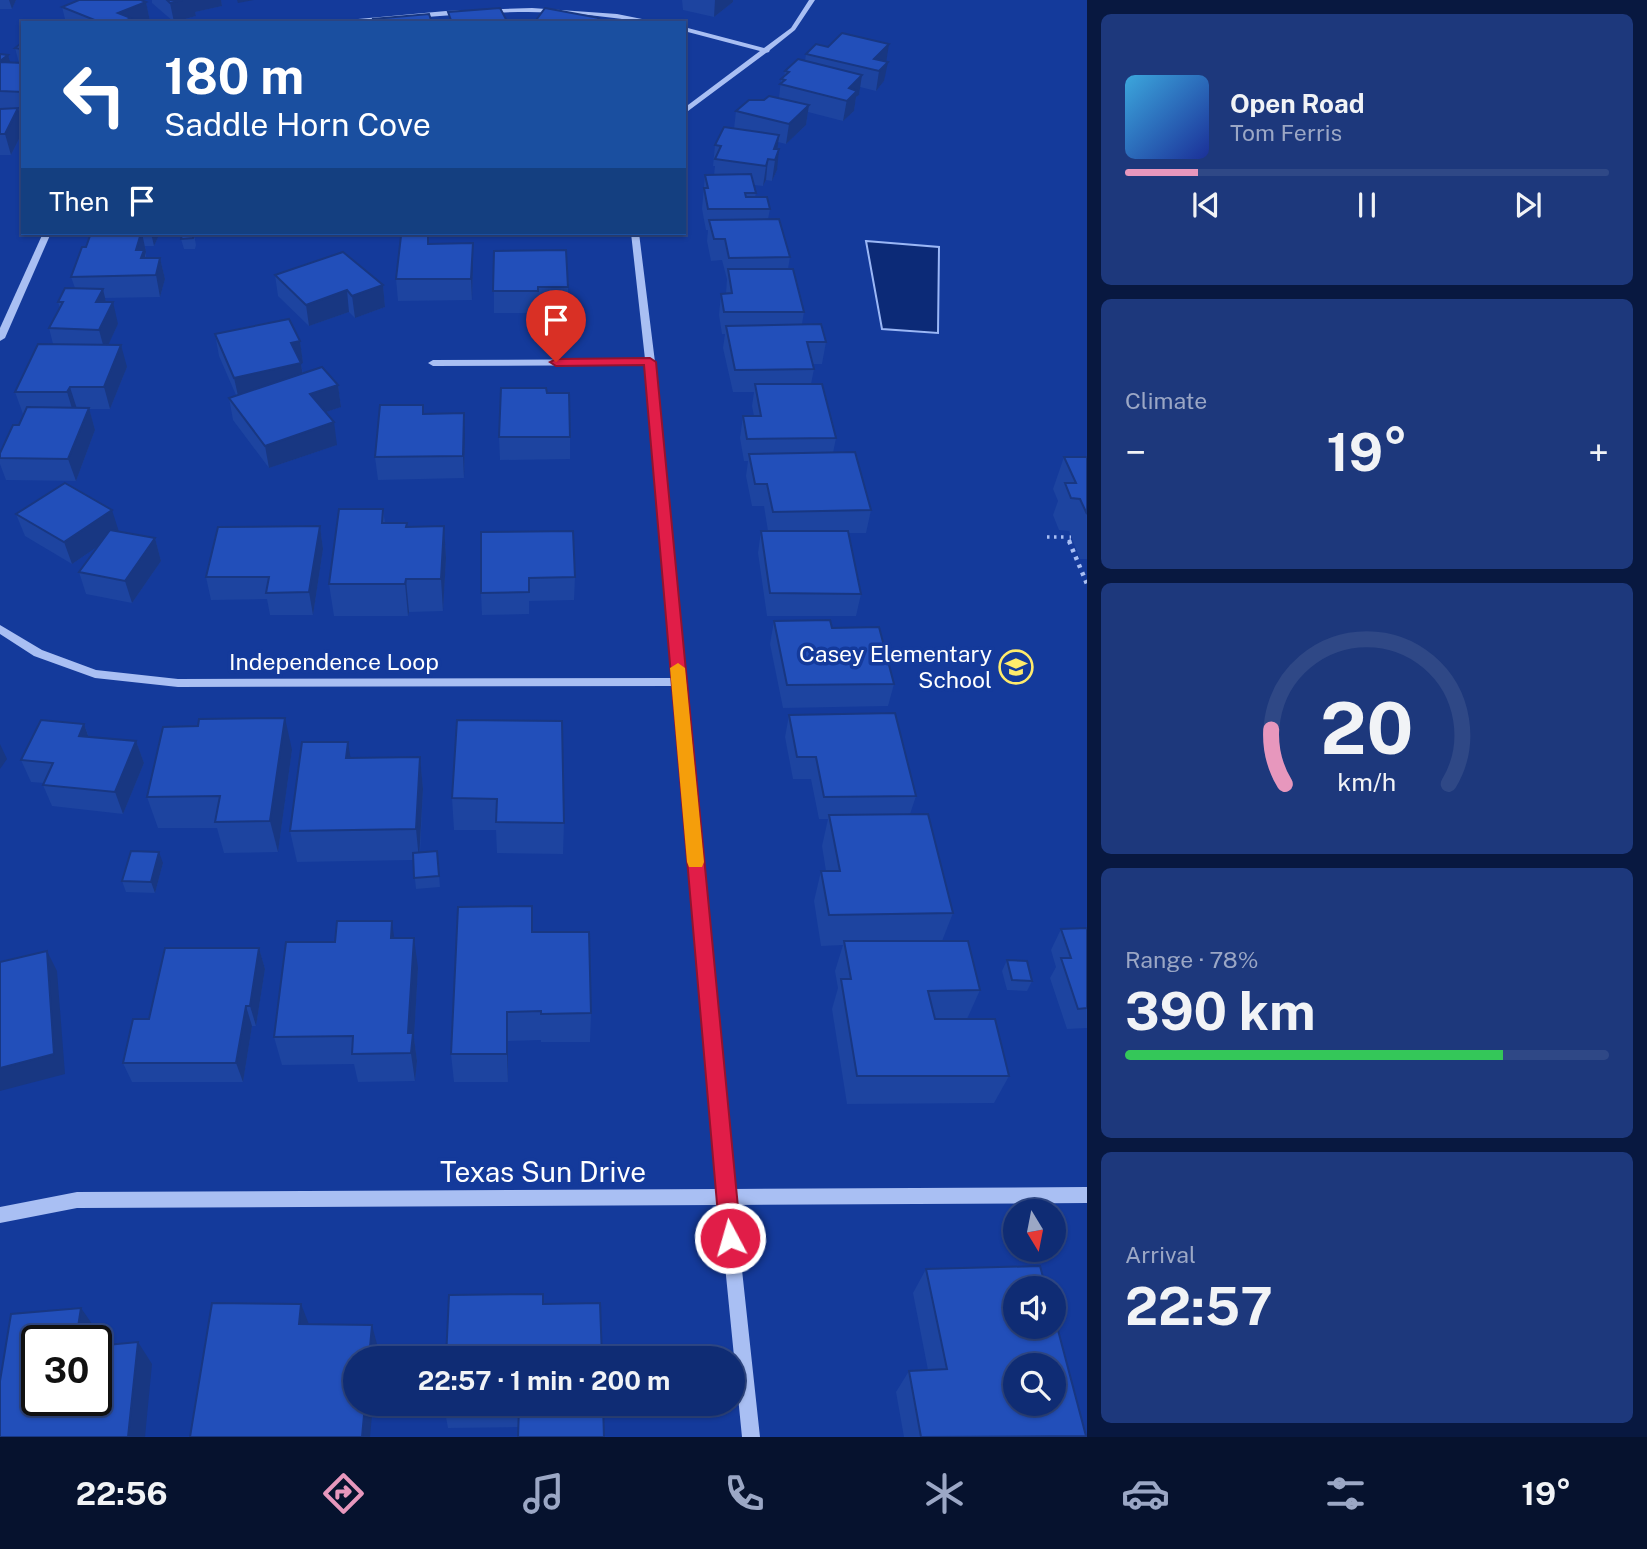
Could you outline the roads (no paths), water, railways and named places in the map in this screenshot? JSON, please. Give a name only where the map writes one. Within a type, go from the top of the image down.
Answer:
[{"type":"street","points":[[686,111],[793,29],[812,0]]},
{"type":"street","points":[[342,21],[508,8],[573,8],[652,21]]},
{"type":"street","points":[[686,30],[767,51]]},
{"type":"street","points":[[0,338],[46,235]]},
{"type":"street","points":[[635,235],[650,362],[726,1198],[751,1437]]},
{"type":"street","points":[[433,363],[650,362]]},
{"type":"street","name":"Independence Loop","points":[[0,629],[38,653],[95,674],[178,683],[679,682]]},
{"type":"street","name":"Texas Sun Drive","points":[[0,1216],[77,1200],[1087,1195]]},
{"type":"water","points":[[866,241],[939,247],[938,333],[882,329]]},
{"type":"place","name":"Casey Elementary School","points":[[1016,667]]}]
